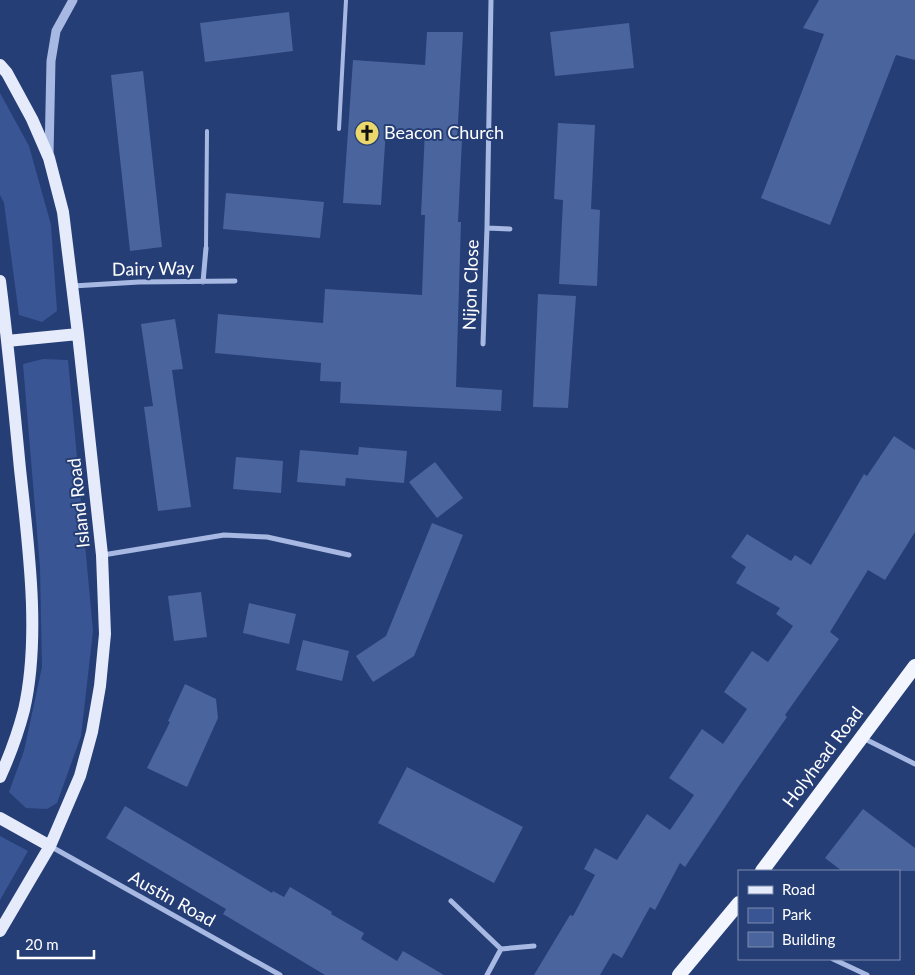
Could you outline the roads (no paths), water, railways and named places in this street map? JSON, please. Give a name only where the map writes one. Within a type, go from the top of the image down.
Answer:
[{"type":"highway","name":"Holyhead Road","points":[[763,870],[915,666]]},
{"type":"highway","points":[[679,975],[737,907]]},
{"type":"main road","name":"Island Road","points":[[0,65],[7,73],[32,119],[49,158],[63,212],[73,286],[102,555],[105,634],[100,686],[92,732],[80,776],[50,846],[0,931]]},
{"type":"main road","points":[[0,281],[27,533],[32,610],[30,672],[24,709],[13,746],[0,777]]},
{"type":"main road","points":[[7,340],[78,334]]},
{"type":"main road","points":[[0,818],[50,846]]},
{"type":"street","points":[[49,158],[51,61],[56,31],[73,0]]},
{"type":"street","name":"Nijon Close","points":[[483,344],[491,0]]},
{"type":"street","name":"Nijon Close","points":[[487,228],[510,229]]},
{"type":"street","points":[[203,282],[206,248]]},
{"type":"street","name":"Dairy Way","points":[[73,286],[140,282],[235,281]]},
{"type":"street","points":[[102,555],[224,536],[267,537],[348,555]]},
{"type":"street","points":[[861,736],[915,764]]},
{"type":"street","name":"Austin Road","points":[[50,846],[280,975]]},
{"type":"street","points":[[451,902],[501,949],[534,946]]},
{"type":"street","points":[[487,975],[501,949]]},
{"type":"street","points":[[835,960],[867,975]]},
{"type":"lane","points":[[339,129],[346,0]]},
{"type":"lane","points":[[206,248],[207,131]]},
{"type":"place","name":"Beacon Church","points":[[367,133]]}]
